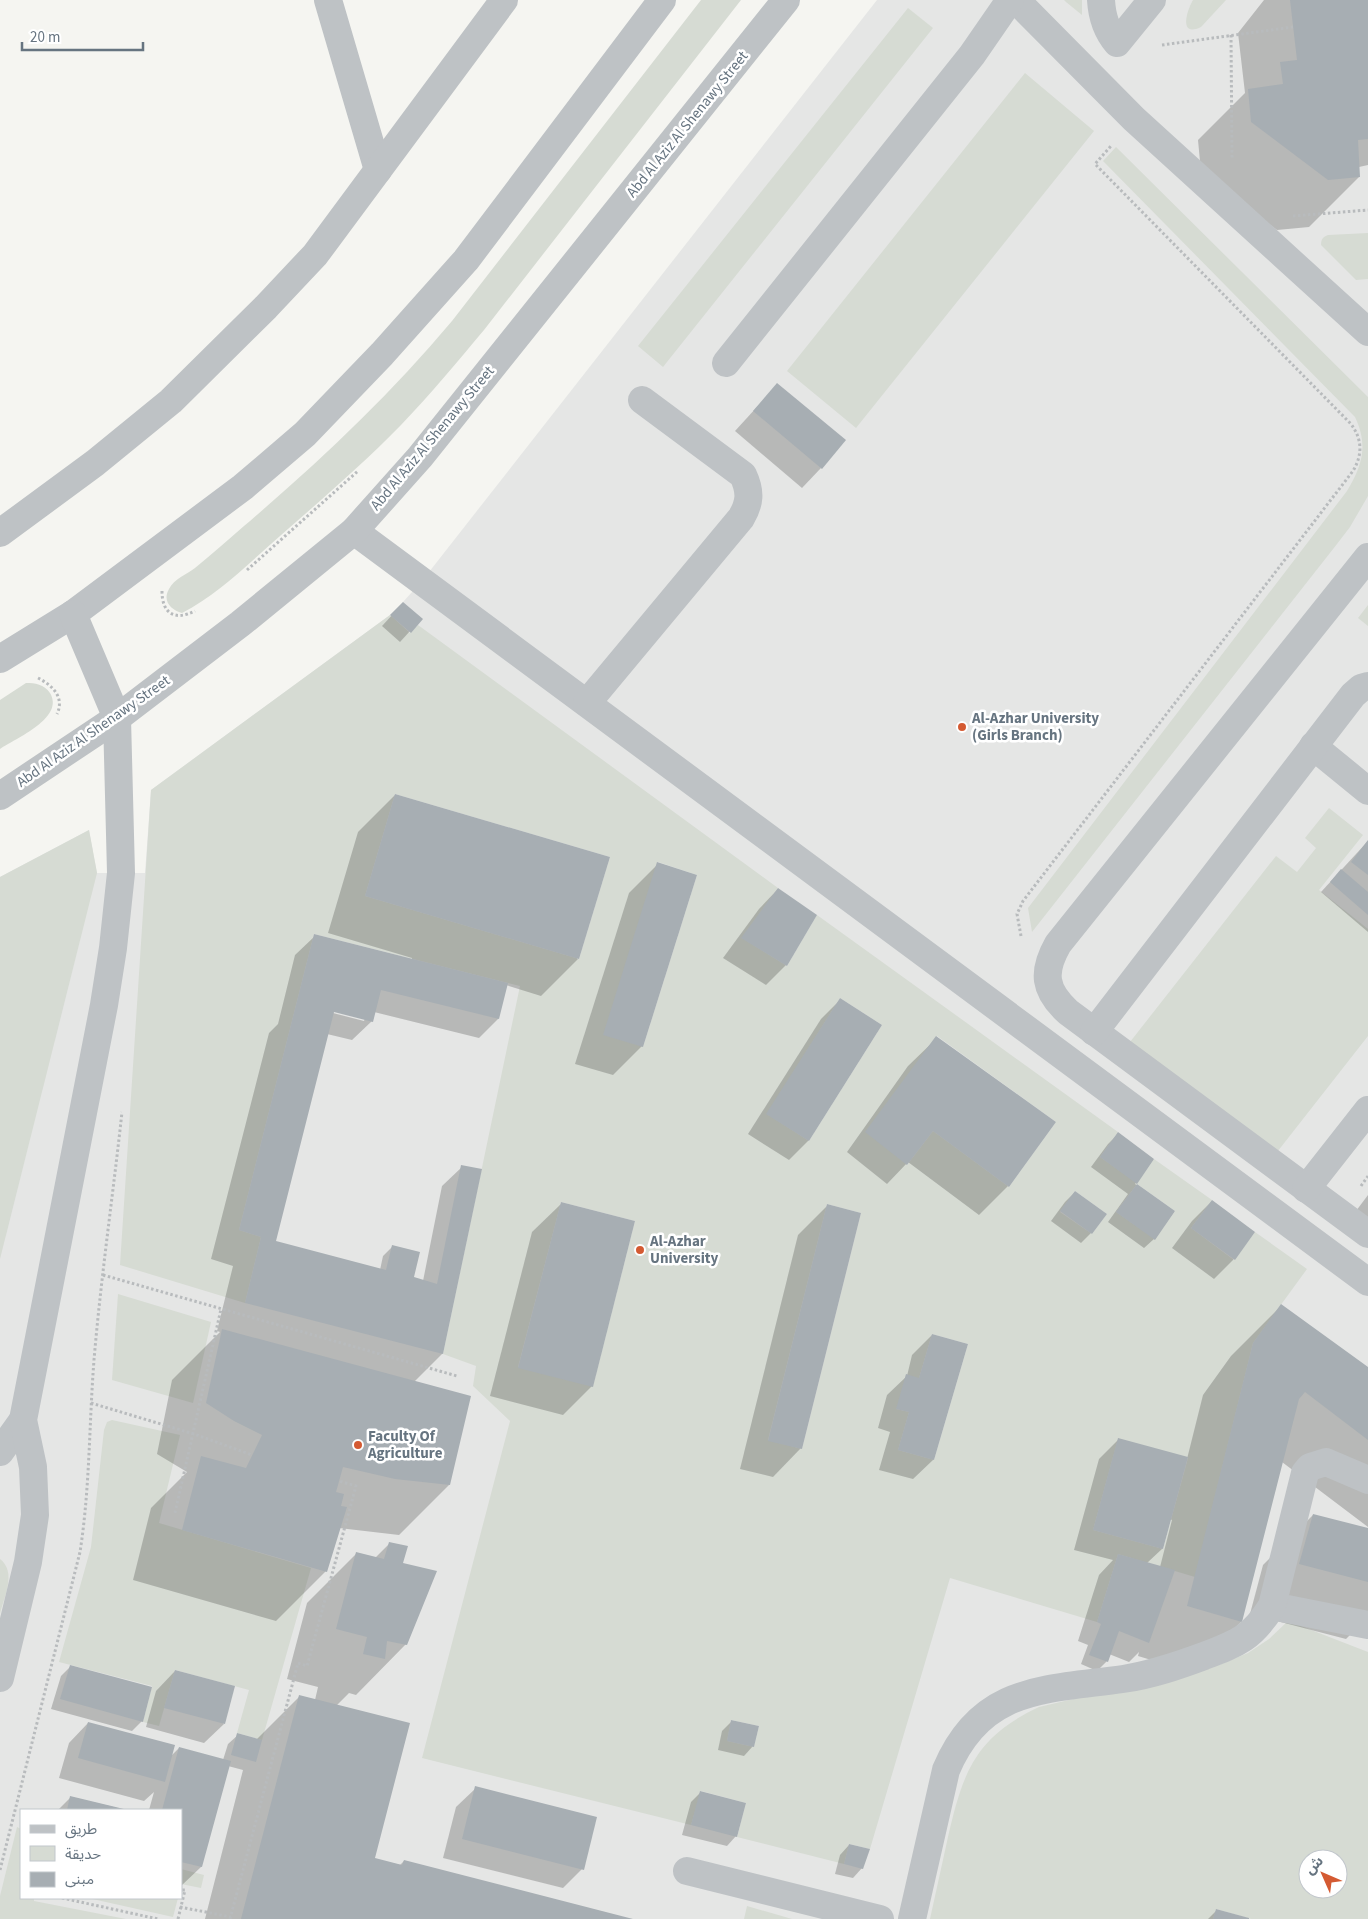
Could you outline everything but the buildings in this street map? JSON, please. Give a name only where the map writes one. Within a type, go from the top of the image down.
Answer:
[{"type":"street","points":[[328,0],[378,170]]},
{"type":"street","points":[[0,532],[24,517],[95,463],[184,388],[315,255],[504,0]]},
{"type":"street","points":[[0,659],[73,614],[243,487],[305,434],[382,354],[466,260],[662,0]]},
{"type":"street","name":"Abd Al Aziz Al Shenawy Street","points":[[0,796],[117,718],[240,624],[354,531],[420,457],[786,0]]},
{"type":"street","points":[[726,363],[972,55],[1010,0]]},
{"type":"street","points":[[1016,0],[1134,119],[1368,332]]},
{"type":"street","points":[[1101,0],[1103,19],[1109,33],[1117,43],[1152,0]]},
{"type":"street","points":[[588,703],[741,518],[747,508],[750,497],[748,486],[743,476],[642,400]]},
{"type":"street","points":[[354,531],[1368,1282]]},
{"type":"street","points":[[1368,557],[1058,944],[1050,958],[1047,972],[1049,988],[1056,1001],[1094,1032],[1368,1234]]},
{"type":"street","points":[[0,1678],[28,1562],[35,1515],[33,1467],[23,1420],[97,1044],[113,948],[121,873],[117,718],[73,614]]},
{"type":"street","points":[[1094,1032],[1353,695],[1361,688],[1368,686]]},
{"type":"street","points":[[1313,746],[1368,790]]},
{"type":"street","points":[[1306,1189],[1368,1110]]},
{"type":"street","points":[[0,1452],[23,1420]]},
{"type":"street","points":[[912,1919],[946,1770],[954,1750],[981,1717],[999,1705],[1018,1696],[1169,1669],[1223,1649],[1243,1639],[1260,1625],[1272,1606],[1306,1473],[1310,1467],[1326,1462],[1368,1480]]},
{"type":"street","points":[[1272,1606],[1368,1625]]},
{"type":"street","points":[[687,1871],[880,1919]]},
{"type":"path","points":[[1117,43],[1128,48],[1137,49],[1293,26]]},
{"type":"path","points":[[1232,35],[1238,214],[1368,210]]},
{"type":"path","points":[[1047,972],[1024,942],[1018,928],[1017,914],[1023,902],[1359,462],[1360,452],[1356,432],[1351,424],[1095,164],[1134,119]]},
{"type":"path","points":[[30,677],[38,677],[50,684],[58,696],[58,710],[55,717]]},
{"type":"path","points":[[0,1870],[80,1552],[88,1487],[91,1403],[103,1275],[122,1110]]},
{"type":"path","points":[[103,1275],[457,1376]]},
{"type":"path","points":[[175,1513],[221,1309]]},
{"type":"path","points":[[91,1403],[194,1434],[252,1455]]},
{"type":"path","points":[[180,1907],[231,1918],[298,1663],[308,1666],[356,1486],[339,1481]]},
{"type":"path","points":[[178,1919],[185,1890],[182,1890]]},
{"type":"path","points":[[67,1899],[158,1919]]},
{"type":"shaded area","name":"Al-Azhar University","points":[[877,0],[1368,0],[1368,1919],[0,1919],[0,877],[89,830],[97,873],[145,873],[151,790],[390,615],[422,581]]},
{"type":"green space","points":[[701,0],[741,0],[484,330],[433,390],[372,454],[233,577],[209,597],[182,613],[174,610],[167,601],[167,593],[174,582],[214,552],[326,453],[428,349],[452,321]]},
{"type":"green space","points":[[1064,0],[1082,0],[1082,15],[1066,2]]},
{"type":"green space","points":[[1193,0],[1226,0],[1201,27],[1189,29],[1186,21],[1188,10]]},
{"type":"green space","points":[[908,8],[933,28],[663,367],[638,346]]},
{"type":"green space","points":[[1025,73],[1094,131],[856,428],[787,371]]},
{"type":"green space","points":[[1116,147],[1368,397],[1368,496],[1350,527],[1337,544],[1032,932],[1028,908],[1347,491],[1357,472],[1362,454],[1361,436],[1355,417],[1103,161]]},
{"type":"green space","points":[[1368,233],[1368,279],[1356,280],[1321,245],[1323,238],[1328,235]]},
{"type":"green space","points":[[1368,605],[1368,626],[1358,618]]},
{"type":"green space","points":[[390,615],[410,633],[418,625],[778,888],[742,938],[787,966],[817,915],[1118,1132],[1100,1157],[1137,1183],[1154,1159],[1212,1200],[1191,1228],[1234,1260],[1255,1232],[1307,1269],[1253,1343],[1195,1577],[1118,1554],[1097,1622],[950,1578],[870,1849],[849,1844],[844,1864],[737,1837],[746,1803],[701,1791],[691,1825],[422,1758],[510,1421],[473,1386],[476,1366],[443,1354],[520,986],[314,934],[239,1230],[261,1237],[245,1303],[120,1265],[151,790]],"holes":[[[395,794],[610,857],[579,959],[365,896]],[[658,862],[697,875],[643,1047]],[[840,998],[882,1025],[809,1141],[767,1114]],[[937,1036],[1056,1122],[1009,1187],[933,1131],[907,1165],[890,1099]],[[1137,1184],[1175,1211],[1155,1239],[1116,1212]],[[1075,1191],[1107,1214],[1092,1234],[1060,1212]],[[561,1202],[635,1221],[593,1386],[518,1367]],[[827,1204],[861,1213],[802,1449],[768,1440]],[[932,1334],[968,1344],[934,1460],[898,1450],[909,1412],[896,1409],[919,1378]],[[1118,1439],[1188,1458],[1163,1549],[1093,1530]],[[731,1720],[759,1726],[754,1747],[727,1741]]]},
{"type":"green space","points":[[26,683],[33,683],[48,690],[53,702],[51,711],[37,726],[0,749],[0,700]]},
{"type":"green space","points":[[1329,808],[1363,835],[1319,890],[1368,929],[1368,1036],[1274,1156],[1130,1042],[1276,856],[1297,872],[1316,848],[1305,838]]},
{"type":"green space","points":[[89,830],[97,873],[0,1259],[0,877]]},
{"type":"green space","points":[[118,1294],[211,1322],[193,1403],[112,1380]]},
{"type":"green space","points":[[112,1420],[180,1435],[159,1523],[311,1568],[262,1740],[237,1733],[249,1690],[175,1670],[159,1726],[143,1722],[152,1686],[59,1662],[91,1547],[104,1430],[107,1422]]},
{"type":"green space","points":[[0,1559],[5,1564],[9,1578],[0,1614]]},
{"type":"green space","points":[[1288,1621],[1368,1652],[1368,1919],[1251,1919],[1216,1909],[1213,1919],[930,1919],[960,1793],[975,1759],[986,1744],[1000,1731],[1039,1707],[1219,1665],[1248,1653],[1269,1639]]},
{"type":"green space","points":[[17,1827],[20,1828],[20,1899],[34,1899],[34,1901],[126,1919],[0,1919],[0,1896]]},
{"type":"green space","points":[[182,1869],[204,1875],[201,1888],[182,1884]]},
{"type":"green space","points":[[92,1899],[178,1899],[173,1917]]},
{"type":"green space","points":[[747,1906],[792,1919],[744,1919]]},
{"type":"place","name":"Al-Azhar University (Girls Branch)","points":[[962,727]]},
{"type":"place","name":"Al-Azhar University","points":[[640,1250]]},
{"type":"place","name":"Faculty Of Agriculture","points":[[358,1445]]}]
